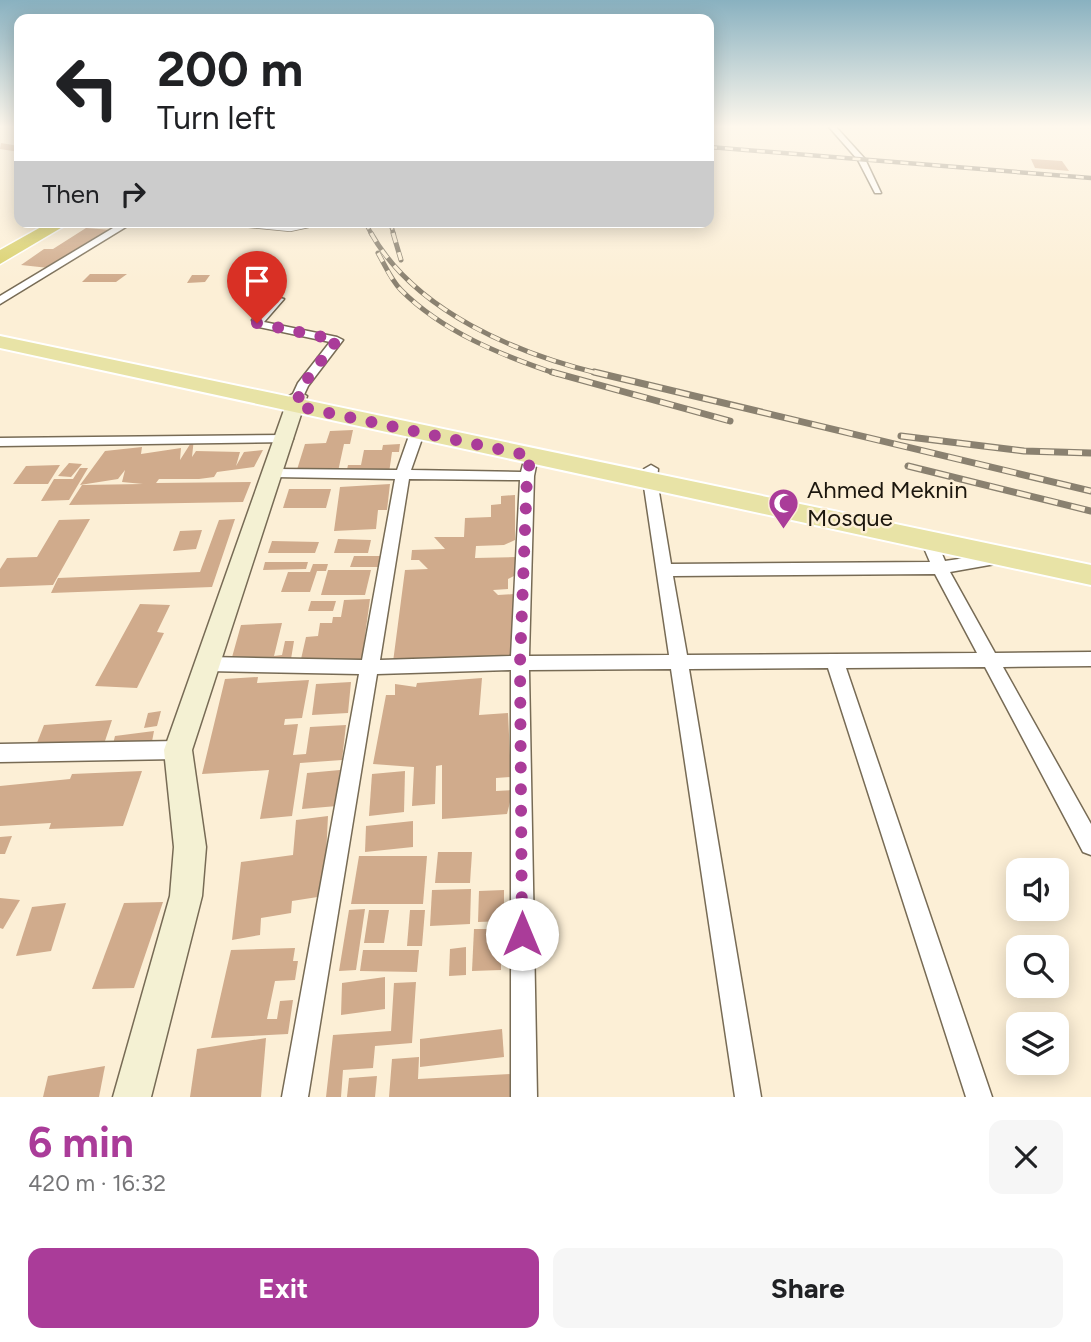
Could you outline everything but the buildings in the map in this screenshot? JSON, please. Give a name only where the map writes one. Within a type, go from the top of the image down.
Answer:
[{"type":"highway","points":[[0,250],[39,228]]},
{"type":"highway","points":[[0,258],[52,228]]},
{"type":"main road","points":[[0,332],[39,345],[297,401],[1091,562]]},
{"type":"main road","points":[[0,342],[39,345]]},
{"type":"main road","points":[[297,401],[529,466],[651,474],[929,541],[1091,575]]},
{"type":"street","points":[[871,178],[878,191]]},
{"type":"street","points":[[0,301],[120,228]]},
{"type":"street","points":[[132,1097],[186,896],[190,847],[178,750],[302,386],[337,340],[258,324],[257,321],[279,300],[243,292]]},
{"type":"street","points":[[296,1097],[404,474],[417,433]]},
{"type":"street","points":[[0,442],[286,439]]},
{"type":"street","points":[[274,473],[404,474],[529,466],[520,663],[524,1097]]},
{"type":"street","points":[[651,474],[748,1097]]},
{"type":"street","points":[[929,541],[940,568],[1091,845]]},
{"type":"street","points":[[665,570],[940,568],[1006,557]]},
{"type":"street","points":[[208,664],[372,667],[520,663],[1091,659]]},
{"type":"street","points":[[835,662],[979,1097]]},
{"type":"street","points":[[0,753],[178,750]]},
{"type":"railway","points":[[368,228],[372,235]]},
{"type":"railway","points":[[392,228],[394,235]]},
{"type":"railway","points":[[371,233],[390,261],[414,286],[471,326],[536,355],[601,374]]},
{"type":"railway","points":[[393,233],[401,260]]},
{"type":"railway","points":[[378,253],[397,286],[435,318],[474,341],[557,374]]},
{"type":"railway","points":[[552,372],[730,421]]},
{"type":"railway","points":[[594,372],[1091,491]]},
{"type":"railway","points":[[901,436],[1024,451],[1091,453]]},
{"type":"railway","points":[[908,466],[1091,511]]},
{"type":"place","name":"Ahmed Meknin Mosque","points":[[784,531]]},
{"type":"route","points":[[257,323],[335,339],[338,342],[302,386],[296,406],[531,456],[527,476],[520,663],[522,934]]}]
